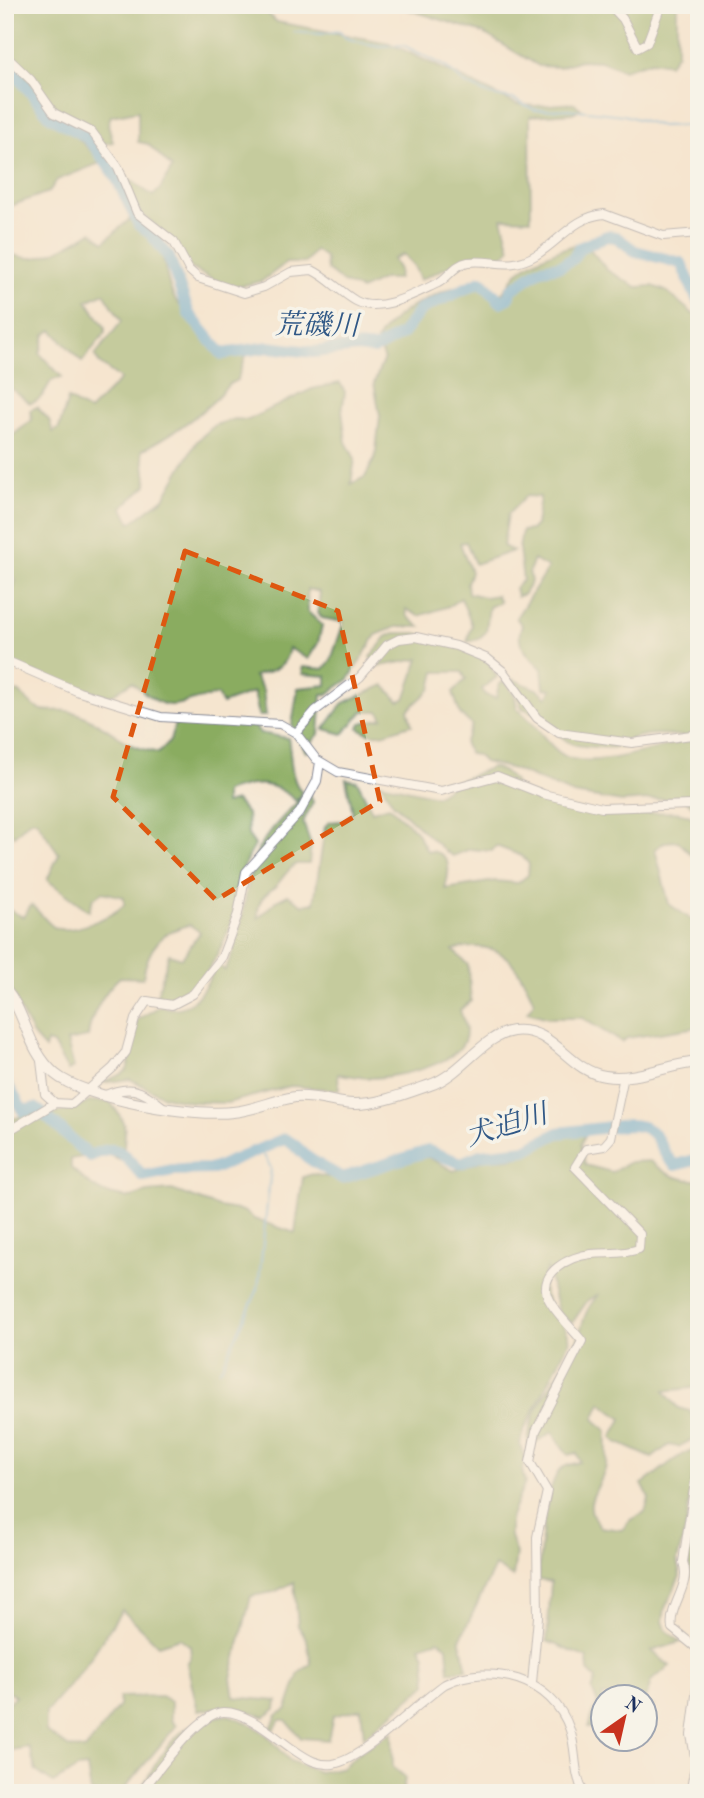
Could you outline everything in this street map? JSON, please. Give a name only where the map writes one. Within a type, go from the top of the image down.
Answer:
[{"type":"main road","points":[[5,988],[41,1061],[62,1080],[88,1093],[162,1106],[230,1113],[305,1097],[361,1104],[434,1084],[449,1077],[493,1040],[517,1031],[540,1034],[592,1073],[624,1076],[699,1062]]},
{"type":"street","points":[[517,5],[521,11],[528,5]]},
{"type":"street","points":[[610,5],[623,19],[638,48],[647,43],[661,5]]},
{"type":"street","points":[[5,55],[31,80],[54,113],[92,132],[118,167],[137,214],[174,242],[189,270],[213,285],[237,291],[253,290],[292,272],[312,270],[356,301],[388,303],[443,280],[458,265],[467,262],[498,266],[526,260],[553,243],[578,222],[594,215],[604,214],[663,236],[699,233]]},
{"type":"street","points":[[296,733],[315,711],[359,677],[387,645],[399,639],[416,637],[456,646],[488,659],[503,671],[537,718],[559,733],[632,743],[699,734]]},
{"type":"street","points":[[5,660],[79,692],[161,717],[193,721],[280,724],[296,733],[320,762],[338,772],[441,791],[497,776],[577,804],[602,808],[691,806],[699,810]]},
{"type":"street","points":[[5,1133],[55,1103],[72,1104],[88,1093],[126,1052],[135,1019],[147,1001],[172,1004],[193,994],[222,957],[238,914],[247,872],[300,811],[317,781],[320,762]]},
{"type":"street","points":[[41,1061],[45,1094],[55,1103]]},
{"type":"street","points":[[532,1683],[537,1617],[537,1537],[547,1491],[530,1462],[536,1431],[582,1341],[548,1298],[547,1287],[552,1272],[561,1263],[590,1254],[623,1255],[639,1249],[640,1234],[630,1220],[575,1167],[586,1149],[604,1146],[611,1138],[624,1076]]},
{"type":"street","points":[[699,1455],[683,1562],[686,1576],[670,1618],[672,1628],[699,1650]]},
{"type":"street","points":[[690,1793],[696,1762],[691,1735],[699,1672]]},
{"type":"street","points":[[141,1793],[182,1742],[212,1715],[224,1712],[238,1715],[310,1760],[331,1764],[360,1753],[428,1696],[460,1676],[507,1675],[532,1683],[566,1719],[574,1745],[578,1783],[584,1793]]},
{"type":"highlighted area","points":[[185,551],[338,611],[380,801],[216,900],[113,797]]},
{"type":"green space","points":[[5,5],[258,5],[277,22],[389,43],[516,104],[535,106],[574,103],[581,109],[572,113],[530,116],[531,219],[502,218],[510,249],[499,259],[473,255],[420,280],[414,266],[403,254],[393,259],[399,270],[398,279],[384,279],[361,290],[344,283],[327,270],[325,257],[315,250],[305,263],[286,263],[262,281],[232,288],[192,269],[165,234],[130,204],[119,172],[153,196],[172,168],[148,144],[138,142],[138,111],[111,116],[108,124],[113,142],[98,145],[86,125],[44,102],[5,48]]},
{"type":"green space","points":[[394,5],[677,5],[677,53],[669,64],[651,61],[623,70],[601,61],[580,60],[560,67],[539,66],[483,33]]},
{"type":"green space","points":[[5,61],[45,118],[65,126],[103,162],[57,180],[49,192],[5,208]]},
{"type":"green space","points":[[131,218],[144,225],[159,243],[170,288],[178,304],[189,314],[196,330],[206,336],[216,351],[230,349],[247,353],[237,380],[191,420],[142,450],[147,485],[122,507],[131,523],[164,498],[197,441],[215,425],[235,419],[248,420],[312,389],[340,383],[345,392],[342,411],[346,442],[355,459],[351,484],[365,477],[375,458],[380,416],[374,383],[384,358],[377,340],[395,319],[436,294],[478,282],[489,296],[497,298],[518,272],[541,257],[585,243],[607,270],[637,287],[653,286],[666,291],[699,319],[699,738],[648,735],[630,739],[629,747],[581,746],[570,743],[545,720],[522,708],[512,679],[539,690],[547,697],[552,689],[544,688],[542,669],[521,644],[522,625],[516,618],[548,568],[534,560],[529,571],[531,582],[524,594],[517,597],[515,588],[523,580],[519,549],[522,531],[531,530],[536,525],[540,497],[526,496],[508,514],[503,546],[513,551],[475,564],[466,542],[460,543],[471,572],[467,583],[468,593],[485,597],[496,595],[500,602],[489,607],[486,632],[478,639],[467,642],[472,625],[461,598],[449,606],[419,616],[406,609],[407,616],[420,627],[396,627],[376,635],[349,679],[322,695],[319,734],[311,743],[313,748],[306,752],[292,725],[298,688],[327,685],[327,676],[303,674],[302,667],[324,669],[331,660],[344,622],[322,618],[318,613],[320,592],[307,589],[308,612],[322,625],[318,643],[308,659],[289,648],[281,664],[254,676],[263,690],[266,716],[259,716],[254,692],[222,704],[217,695],[172,705],[155,700],[132,682],[110,696],[73,687],[5,662],[5,609],[16,580],[5,571],[5,431],[13,435],[32,420],[30,410],[37,407],[49,420],[53,432],[59,428],[68,399],[89,411],[121,379],[99,363],[95,355],[122,321],[104,293],[87,301],[105,327],[105,333],[82,362],[52,330],[45,335],[40,354],[62,377],[52,380],[41,397],[30,403],[5,384],[5,256],[40,257],[92,232],[104,242]]},
{"type":"green space","points":[[394,633],[416,633],[483,652],[497,677],[482,689],[485,695],[496,698],[499,684],[505,681],[515,697],[517,709],[563,755],[575,759],[606,759],[686,741],[699,742],[699,814],[687,801],[678,798],[622,802],[573,794],[513,769],[484,762],[477,755],[470,754],[464,743],[472,725],[460,714],[453,692],[466,679],[462,672],[435,672],[431,689],[408,710],[412,725],[379,734],[366,732],[359,728],[361,723],[383,718],[379,711],[363,711],[343,734],[324,729],[343,703],[384,685],[399,701],[405,699],[419,659],[376,667],[371,657],[386,637]]},
{"type":"green space","points":[[20,692],[36,707],[79,714],[130,744],[158,753],[170,741],[175,723],[255,726],[260,733],[288,738],[293,774],[302,793],[296,801],[279,789],[262,784],[225,792],[225,804],[236,801],[247,814],[248,835],[255,845],[243,869],[233,917],[215,959],[194,987],[182,996],[169,1000],[156,998],[169,954],[182,958],[200,932],[190,925],[171,931],[163,937],[152,950],[143,978],[120,977],[99,1004],[88,1037],[67,1041],[74,1068],[68,1071],[53,1044],[47,1042],[45,1049],[34,1037],[5,982],[5,908],[23,917],[31,905],[53,926],[63,929],[92,923],[111,914],[124,905],[124,897],[102,892],[93,899],[89,911],[47,880],[59,854],[36,820],[30,820],[14,836],[5,825],[5,693]]},
{"type":"green space","points":[[492,767],[509,776],[525,792],[557,805],[623,815],[676,812],[684,813],[694,820],[697,835],[694,857],[678,841],[665,842],[655,849],[669,904],[699,925],[699,1027],[627,1038],[622,1042],[582,1018],[548,1018],[527,1012],[534,1002],[513,964],[495,950],[469,947],[453,950],[468,965],[471,1001],[460,1010],[466,1029],[463,1043],[455,1053],[428,1067],[371,1078],[338,1074],[339,1090],[291,1086],[227,1103],[191,1102],[163,1096],[130,1079],[100,1083],[118,1076],[128,1068],[137,1020],[160,1006],[181,1008],[189,1004],[202,991],[217,965],[225,970],[236,943],[259,847],[308,791],[313,802],[303,822],[311,845],[309,864],[296,864],[264,896],[259,904],[258,918],[276,901],[288,895],[303,905],[314,903],[325,827],[329,822],[343,821],[353,813],[346,779],[357,781],[372,811],[389,806],[416,831],[427,851],[435,852],[445,859],[448,876],[445,889],[495,881],[518,883],[528,875],[529,864],[522,856],[496,846],[492,851],[470,849],[453,856],[445,851],[393,803],[381,783],[436,796],[458,781]]},
{"type":"green space","points":[[91,1101],[110,1102],[125,1129],[122,1160],[104,1153],[71,1159],[71,1168],[104,1193],[128,1198],[147,1192],[172,1190],[219,1207],[243,1211],[254,1219],[295,1233],[303,1177],[312,1174],[327,1177],[417,1157],[428,1157],[454,1171],[485,1159],[513,1158],[556,1138],[586,1133],[581,1144],[585,1165],[612,1172],[630,1162],[650,1161],[673,1176],[699,1180],[699,1387],[664,1391],[678,1408],[690,1411],[698,1428],[695,1438],[678,1447],[669,1445],[652,1458],[616,1442],[612,1437],[622,1419],[601,1403],[594,1419],[607,1431],[604,1474],[591,1502],[594,1518],[600,1527],[622,1530],[630,1520],[645,1512],[649,1498],[642,1484],[674,1460],[696,1449],[686,1527],[677,1561],[680,1576],[665,1608],[663,1621],[666,1630],[681,1642],[652,1651],[670,1666],[651,1682],[595,1682],[596,1679],[588,1671],[587,1658],[547,1641],[551,1582],[538,1580],[547,1506],[550,1491],[560,1470],[580,1462],[577,1453],[568,1455],[552,1432],[529,1447],[529,1433],[538,1406],[570,1355],[586,1313],[599,1294],[588,1300],[572,1323],[558,1312],[547,1268],[543,1288],[570,1340],[524,1430],[520,1444],[525,1460],[522,1470],[525,1483],[510,1518],[510,1536],[516,1554],[513,1577],[495,1566],[460,1640],[467,1669],[449,1672],[447,1647],[439,1640],[420,1646],[425,1656],[427,1684],[364,1737],[361,1709],[333,1716],[328,1740],[301,1738],[286,1720],[280,1720],[274,1730],[271,1728],[277,1715],[287,1709],[299,1673],[311,1664],[307,1640],[298,1626],[294,1582],[274,1592],[251,1596],[231,1678],[234,1697],[277,1701],[276,1709],[265,1717],[232,1708],[198,1711],[187,1664],[191,1657],[190,1646],[180,1638],[158,1645],[122,1610],[84,1668],[46,1712],[46,1731],[68,1747],[85,1750],[119,1706],[119,1697],[161,1696],[171,1702],[171,1720],[176,1726],[121,1793],[91,1793],[87,1767],[78,1768],[53,1783],[36,1771],[29,1747],[12,1750],[5,1757],[5,1707],[15,1696],[5,1690],[5,1121],[79,1106]]},
{"type":"green space","points":[[695,1492],[699,1493],[699,1578],[692,1577],[686,1551]]},
{"type":"green space","points":[[229,1715],[251,1724],[268,1736],[290,1761],[319,1772],[343,1767],[359,1752],[392,1732],[393,1767],[405,1777],[403,1793],[138,1793],[164,1751],[183,1731],[196,1723]]},
{"type":"waterway","points":[[294,32],[321,34],[339,31],[346,38],[363,43],[380,46],[403,45],[445,66],[464,83],[490,95],[513,99],[535,110],[569,109],[624,115],[661,126],[699,125]]},
{"type":"waterway","name":"荒磯川","points":[[5,61],[50,116],[85,136],[96,148],[116,177],[139,225],[151,234],[169,257],[189,314],[222,354],[269,347],[313,352],[357,347],[375,349],[402,334],[421,309],[481,281],[501,302],[507,299],[512,289],[541,269],[560,266],[574,258],[579,248],[607,236],[616,237],[635,251],[681,263],[699,303]]},
{"type":"waterway","name":"犬迫川","points":[[5,1081],[23,1111],[35,1108],[90,1156],[108,1150],[120,1152],[143,1176],[173,1170],[213,1169],[284,1139],[342,1178],[428,1151],[461,1163],[480,1155],[525,1150],[558,1133],[628,1125],[648,1129],[675,1165],[699,1159]]},
{"type":"waterway","name":"犬迫川","points":[[5,1088],[11,1089]]},
{"type":"waterway","points":[[220,1370],[258,1289],[271,1168],[261,1150]]}]
